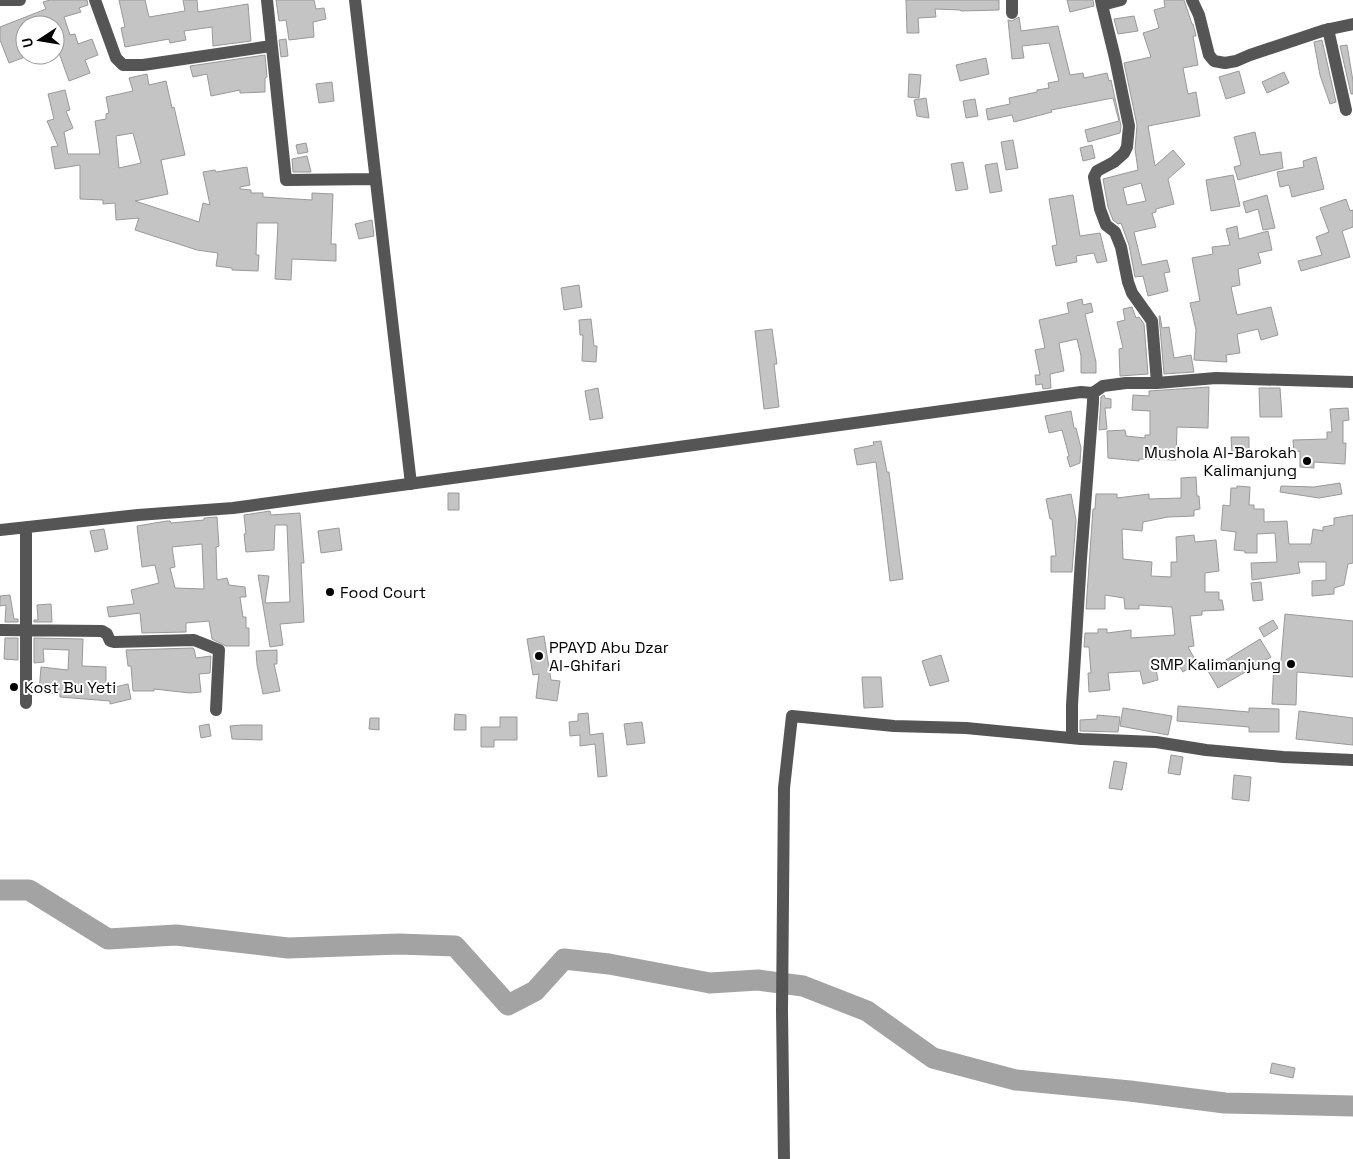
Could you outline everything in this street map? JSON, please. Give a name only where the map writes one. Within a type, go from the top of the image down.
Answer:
[{"type":"street","points":[[1,0],[20,0]]},
{"type":"street","points":[[95,0],[116,58],[122,65],[143,65],[271,46]]},
{"type":"street","points":[[267,0],[286,180],[375,179]]},
{"type":"street","points":[[356,0],[411,484]]},
{"type":"street","points":[[1121,0],[1102,2],[1129,126],[1127,147],[1124,153],[1114,162],[1097,171],[1094,177],[1100,209],[1106,225],[1115,232],[1118,239],[1132,293],[1152,321],[1157,382]]},
{"type":"street","points":[[1192,0],[1199,15],[1208,55],[1214,61],[1225,63],[1236,61],[1250,54],[1328,29],[1353,24]]},
{"type":"street","points":[[1328,29],[1346,110]]},
{"type":"street","points":[[0,530],[156,513],[233,508],[589,460],[776,432],[1081,392],[1093,393],[1103,386],[1113,384],[1216,378],[1353,382]]},
{"type":"street","points":[[1072,738],[1072,705],[1093,393]]},
{"type":"street","points":[[26,528],[26,703]]},
{"type":"street","points":[[0,630],[102,631],[107,634],[110,641],[114,642],[194,640],[220,652],[217,707]]},
{"type":"street","points":[[784,1159],[782,970],[784,788],[792,716],[894,726],[966,728],[1000,733],[1156,742],[1235,752],[1353,760]]},
{"type":"building","points":[[50,0],[87,0],[88,5],[79,8],[81,12],[65,17],[65,15],[31,15],[46,9],[43,2]]},
{"type":"building","points":[[119,0],[145,0],[149,17],[185,11],[183,0],[197,0],[198,12],[248,4],[251,41],[213,46],[212,27],[184,31],[186,40],[170,43],[169,39],[125,47],[121,28],[125,27]]},
{"type":"building","points":[[276,0],[314,0],[316,9],[324,8],[326,19],[313,22],[314,37],[289,40],[286,20],[279,21]]},
{"type":"building","points":[[906,0],[999,0],[999,10],[961,11],[935,9],[936,17],[918,18],[919,33],[907,33]]},
{"type":"building","points":[[1067,0],[1093,0],[1094,6],[1070,12]]},
{"type":"building","points":[[1164,0],[1184,0],[1193,24],[1196,36],[1193,36],[1198,65],[1183,68],[1188,94],[1196,92],[1200,116],[1148,126],[1155,166],[1173,150],[1185,164],[1168,179],[1174,204],[1156,209],[1156,212],[1152,213],[1156,227],[1134,232],[1142,265],[1167,260],[1170,272],[1164,273],[1168,291],[1148,296],[1143,276],[1135,277],[1129,245],[1121,223],[1118,224],[1113,220],[1108,207],[1103,179],[1138,170],[1135,149],[1137,125],[1124,63],[1151,57],[1143,33],[1159,28],[1154,10],[1165,7]],"holes":[[[1141,183],[1146,201],[1127,205],[1123,188]]]},
{"type":"building","points":[[1134,16],[1138,31],[1118,34],[1114,19]]},
{"type":"building","points":[[1019,17],[1021,31],[1058,26],[1070,75],[1083,73],[1084,78],[1107,73],[1109,81],[1111,80],[1121,126],[1120,133],[1088,142],[1085,130],[1119,121],[1113,98],[1051,110],[1052,112],[1014,122],[1012,115],[988,120],[986,109],[1010,104],[1009,98],[1049,88],[1048,83],[1059,81],[1049,43],[1022,46],[1024,58],[1012,59],[1008,20],[1012,21]]},
{"type":"building","points":[[65,20],[70,35],[75,34],[78,44],[92,39],[98,55],[85,60],[90,73],[69,81],[63,65],[65,65]]},
{"type":"building","points":[[15,21],[15,61],[9,63],[0,40],[0,27]]},
{"type":"building","points":[[286,39],[288,56],[281,57],[279,40]]},
{"type":"building","points":[[1322,40],[1336,102],[1330,104],[1320,75],[1314,42]]},
{"type":"building","points":[[1347,45],[1353,81],[1353,94],[1351,94],[1340,46]]},
{"type":"building","points":[[265,55],[267,77],[265,78],[265,92],[240,93],[240,90],[211,96],[207,74],[193,77],[190,66]]},
{"type":"building","points":[[986,58],[989,74],[960,81],[956,65]]},
{"type":"building","points":[[1239,71],[1245,93],[1226,99],[1219,77]]},
{"type":"building","points":[[1284,72],[1289,83],[1267,93],[1262,82]]},
{"type":"building","points":[[147,74],[149,85],[166,81],[185,155],[161,160],[168,194],[135,201],[199,222],[203,203],[210,205],[203,172],[247,167],[250,185],[240,187],[240,189],[251,190],[251,193],[263,193],[263,197],[312,200],[312,193],[333,194],[331,244],[336,244],[336,261],[292,259],[291,280],[275,279],[278,223],[257,223],[256,255],[259,255],[258,271],[232,270],[232,268],[216,266],[218,253],[197,250],[135,230],[139,218],[116,220],[115,203],[103,204],[103,200],[80,199],[80,165],[55,169],[51,147],[58,146],[47,121],[54,119],[48,94],[65,90],[70,110],[66,111],[73,128],[64,132],[68,154],[100,154],[95,121],[106,119],[106,114],[109,113],[106,97],[133,91],[129,78]],"holes":[[[133,133],[141,163],[119,168],[116,136]]]},
{"type":"building","points":[[909,74],[921,75],[919,98],[908,97]]},
{"type":"building","points":[[332,82],[334,101],[319,103],[316,84]]},
{"type":"building","points":[[926,98],[929,118],[917,116],[914,100]]},
{"type":"building","points":[[975,99],[978,116],[966,118],[963,101]]},
{"type":"building","points":[[1255,132],[1260,155],[1281,152],[1283,168],[1238,180],[1234,167],[1241,165],[1234,137]]},
{"type":"building","points":[[1013,140],[1018,168],[1006,170],[1001,142]]},
{"type":"building","points":[[306,143],[308,152],[298,154],[296,145]]},
{"type":"building","points":[[1092,145],[1095,158],[1083,161],[1080,148]]},
{"type":"building","points":[[307,156],[311,172],[293,172],[292,159]]},
{"type":"building","points":[[1316,157],[1324,189],[1292,197],[1289,185],[1280,187],[1277,172],[1304,167],[1303,161]]},
{"type":"building","points":[[963,162],[968,189],[956,191],[951,164]]},
{"type":"building","points":[[997,163],[1002,191],[990,193],[985,165]]},
{"type":"building","points":[[1233,175],[1240,206],[1211,211],[1206,180]]},
{"type":"building","points":[[1073,195],[1080,236],[1100,233],[1107,261],[1097,263],[1094,253],[1076,256],[1077,262],[1056,266],[1052,246],[1057,245],[1049,199]]},
{"type":"building","points":[[1267,195],[1275,228],[1263,230],[1258,209],[1246,213],[1243,202]]},
{"type":"building","points":[[1346,199],[1350,211],[1353,210],[1353,227],[1342,231],[1350,257],[1301,271],[1298,261],[1322,255],[1316,237],[1329,232],[1320,208]]},
{"type":"building","points":[[372,220],[374,236],[359,239],[355,224]]},
{"type":"building","points":[[1237,226],[1239,239],[1268,231],[1272,250],[1258,253],[1261,263],[1238,269],[1240,285],[1231,287],[1237,315],[1271,307],[1278,335],[1261,340],[1258,329],[1237,334],[1240,353],[1226,355],[1227,362],[1194,360],[1196,330],[1190,303],[1200,301],[1192,258],[1213,254],[1212,247],[1230,245],[1226,229]]},
{"type":"building","points":[[579,285],[582,307],[564,310],[561,288]]},
{"type":"building","points":[[1082,299],[1083,305],[1091,303],[1093,312],[1085,314],[1096,362],[1096,373],[1081,373],[1081,356],[1077,339],[1059,343],[1064,371],[1050,374],[1051,388],[1043,389],[1042,384],[1036,385],[1035,375],[1040,375],[1035,350],[1045,348],[1039,320],[1069,313],[1067,303]]},
{"type":"building","points":[[1132,307],[1136,318],[1139,317],[1144,324],[1148,374],[1120,376],[1119,349],[1123,348],[1117,322],[1125,320],[1123,309]]},
{"type":"building","points":[[1159,316],[1162,328],[1169,327],[1174,358],[1191,355],[1194,372],[1164,374]]},
{"type":"building","points":[[591,319],[594,346],[597,346],[596,362],[582,361],[583,335],[580,335],[579,320]]},
{"type":"building","points":[[772,329],[777,364],[774,364],[779,407],[764,409],[755,331]]},
{"type":"building","points":[[1209,387],[1208,428],[1177,427],[1176,460],[1139,459],[1139,461],[1108,458],[1107,431],[1125,430],[1126,436],[1145,438],[1145,435],[1150,435],[1150,411],[1132,410],[1133,395],[1149,396],[1149,391]]},
{"type":"building","points":[[598,388],[603,418],[590,420],[585,391]]},
{"type":"building","points":[[1259,388],[1280,388],[1282,417],[1260,417]]},
{"type":"building","points":[[1104,395],[1105,398],[1111,399],[1111,408],[1105,408],[1107,429],[1099,430],[1101,397]]},
{"type":"building","points":[[1348,408],[1349,420],[1343,421],[1343,443],[1346,443],[1345,464],[1314,462],[1314,468],[1300,467],[1300,451],[1294,452],[1293,440],[1327,439],[1327,432],[1332,432],[1330,409]]},
{"type":"building","points":[[1071,411],[1074,428],[1076,428],[1081,448],[1080,463],[1070,467],[1062,430],[1049,433],[1045,416]]},
{"type":"building","points":[[1231,437],[1249,437],[1249,454],[1232,454]]},
{"type":"building","points":[[881,441],[887,472],[889,472],[903,579],[890,581],[876,462],[857,465],[854,449],[874,445],[873,442]]},
{"type":"building","points":[[1196,477],[1200,509],[1194,510],[1194,516],[1168,517],[1143,522],[1142,531],[1122,529],[1123,559],[1152,562],[1151,576],[1171,577],[1171,562],[1177,562],[1176,537],[1194,535],[1195,542],[1216,540],[1219,571],[1205,573],[1205,592],[1219,592],[1219,600],[1222,600],[1224,610],[1202,611],[1202,615],[1190,616],[1194,646],[1188,647],[1197,663],[1183,672],[1177,662],[1156,669],[1158,680],[1143,684],[1140,671],[1108,673],[1110,690],[1089,692],[1088,673],[1091,673],[1089,647],[1084,647],[1085,633],[1098,633],[1098,629],[1107,629],[1107,633],[1131,630],[1131,638],[1175,635],[1172,607],[1139,605],[1139,609],[1125,609],[1124,598],[1105,595],[1105,609],[1086,609],[1093,509],[1095,509],[1096,494],[1117,494],[1117,498],[1149,494],[1149,499],[1181,498],[1181,478]]},
{"type":"building","points":[[1340,483],[1342,494],[1319,498],[1280,492],[1281,486],[1314,487]]},
{"type":"building","points":[[1237,486],[1250,487],[1249,505],[1254,505],[1254,509],[1264,509],[1264,522],[1287,521],[1289,544],[1311,544],[1313,529],[1323,531],[1323,527],[1334,525],[1334,518],[1353,515],[1353,563],[1348,564],[1344,585],[1334,588],[1334,594],[1312,596],[1312,581],[1326,580],[1326,562],[1298,562],[1300,573],[1252,580],[1251,563],[1277,562],[1275,533],[1257,534],[1257,553],[1245,553],[1245,551],[1234,550],[1236,532],[1221,530],[1223,505],[1230,506],[1231,488],[1237,488]]},
{"type":"building","points":[[448,493],[459,493],[459,510],[448,510]]},
{"type":"building","points":[[1071,494],[1076,520],[1072,572],[1051,572],[1051,556],[1056,556],[1052,519],[1050,519],[1046,499]]},
{"type":"building","points":[[270,511],[271,515],[300,513],[304,563],[301,563],[304,622],[280,624],[283,645],[270,647],[258,575],[269,576],[265,603],[290,602],[287,525],[275,525],[274,550],[246,552],[244,515]]},
{"type":"building","points":[[217,517],[219,546],[216,547],[217,580],[227,578],[229,585],[245,587],[246,597],[240,597],[243,617],[246,617],[246,628],[249,628],[249,646],[226,646],[212,639],[209,621],[186,623],[186,632],[142,633],[140,613],[109,617],[107,607],[134,604],[131,590],[159,583],[155,565],[142,567],[137,526],[167,521],[171,523],[204,520],[204,518]],"holes":[[[202,544],[204,589],[175,588],[170,568],[175,567],[172,547]]]},
{"type":"building","points":[[339,528],[342,550],[321,553],[318,531]]},
{"type":"building","points":[[104,529],[108,549],[95,552],[90,531]]},
{"type":"building","points":[[1261,582],[1263,600],[1253,601],[1251,583]]},
{"type":"building","points":[[10,595],[14,619],[18,619],[18,622],[5,622],[6,605],[0,606],[0,596]]},
{"type":"building","points":[[51,604],[52,622],[34,622],[34,620],[38,620],[37,605]]},
{"type":"building","points":[[1285,614],[1353,621],[1353,677],[1297,672],[1296,705],[1272,704],[1274,662],[1280,672]]},
{"type":"building","points":[[1273,620],[1278,628],[1264,637],[1259,628]]},
{"type":"building","points":[[544,636],[551,680],[560,681],[557,701],[536,698],[539,674],[533,675],[527,639]]},
{"type":"building","points":[[5,638],[18,638],[18,660],[4,659]]},
{"type":"building","points":[[34,638],[83,639],[82,666],[106,667],[106,689],[128,684],[131,699],[110,704],[110,701],[60,697],[60,694],[39,692],[41,667],[68,670],[69,650],[43,649],[44,662],[34,663]]},
{"type":"building","points":[[1260,639],[1271,657],[1218,688],[1208,671]]},
{"type":"building","points":[[193,648],[196,658],[211,656],[210,673],[199,674],[201,692],[190,693],[154,689],[154,691],[133,691],[131,666],[128,666],[126,650]]},
{"type":"building","points":[[277,650],[277,664],[274,664],[280,691],[263,694],[256,651]]},
{"type":"building","points":[[941,655],[949,681],[930,686],[922,661]]},
{"type":"building","points":[[862,677],[881,677],[883,707],[864,708]]},
{"type":"building","points":[[1178,706],[1249,712],[1249,708],[1279,709],[1279,732],[1249,732],[1249,727],[1177,721]]},
{"type":"building","points":[[1123,708],[1172,716],[1168,735],[1120,726]]},
{"type":"building","points":[[1299,711],[1353,718],[1353,745],[1296,739]]},
{"type":"building","points":[[588,713],[590,735],[603,733],[607,776],[598,777],[595,744],[580,746],[580,735],[570,736],[569,722],[578,721],[578,714]]},
{"type":"building","points":[[455,714],[466,715],[466,730],[454,730]]},
{"type":"building","points":[[1097,715],[1120,717],[1118,732],[1080,731],[1080,720],[1097,719]]},
{"type":"building","points":[[500,717],[517,717],[517,740],[494,740],[494,747],[481,747],[481,727],[500,727]]},
{"type":"building","points":[[370,718],[379,718],[379,730],[369,729]]},
{"type":"building","points":[[642,722],[645,743],[627,745],[624,724]]},
{"type":"building","points":[[209,724],[211,736],[201,738],[199,726]]},
{"type":"building","points":[[262,725],[262,740],[232,739],[230,726]]},
{"type":"building","points":[[1171,755],[1183,757],[1180,775],[1168,773]]},
{"type":"building","points":[[1114,761],[1127,763],[1122,790],[1109,788]]},
{"type":"building","points":[[1234,775],[1251,777],[1249,801],[1232,799]]},
{"type":"building","points":[[1272,1063],[1295,1068],[1293,1078],[1270,1073]]},
{"type":"waterway","points":[[0,890],[29,890],[108,939],[176,935],[288,948],[399,944],[455,946],[508,1005],[535,991],[564,959],[609,964],[710,983],[758,980],[803,986],[867,1011],[933,1058],[1016,1080],[1130,1091],[1225,1103],[1353,1106]]},
{"type":"place","name":"Mushola Al-Barokah Kalimanjung","points":[[1307,461]]},
{"type":"place","name":"Food Court","points":[[330,592]]},
{"type":"place","name":"PPAYD Abu Dzar Al-Ghifari","points":[[539,656]]},
{"type":"place","name":"SMP Kalimanjung","points":[[1291,664]]},
{"type":"place","name":"Kost Bu Yeti","points":[[14,687]]}]
